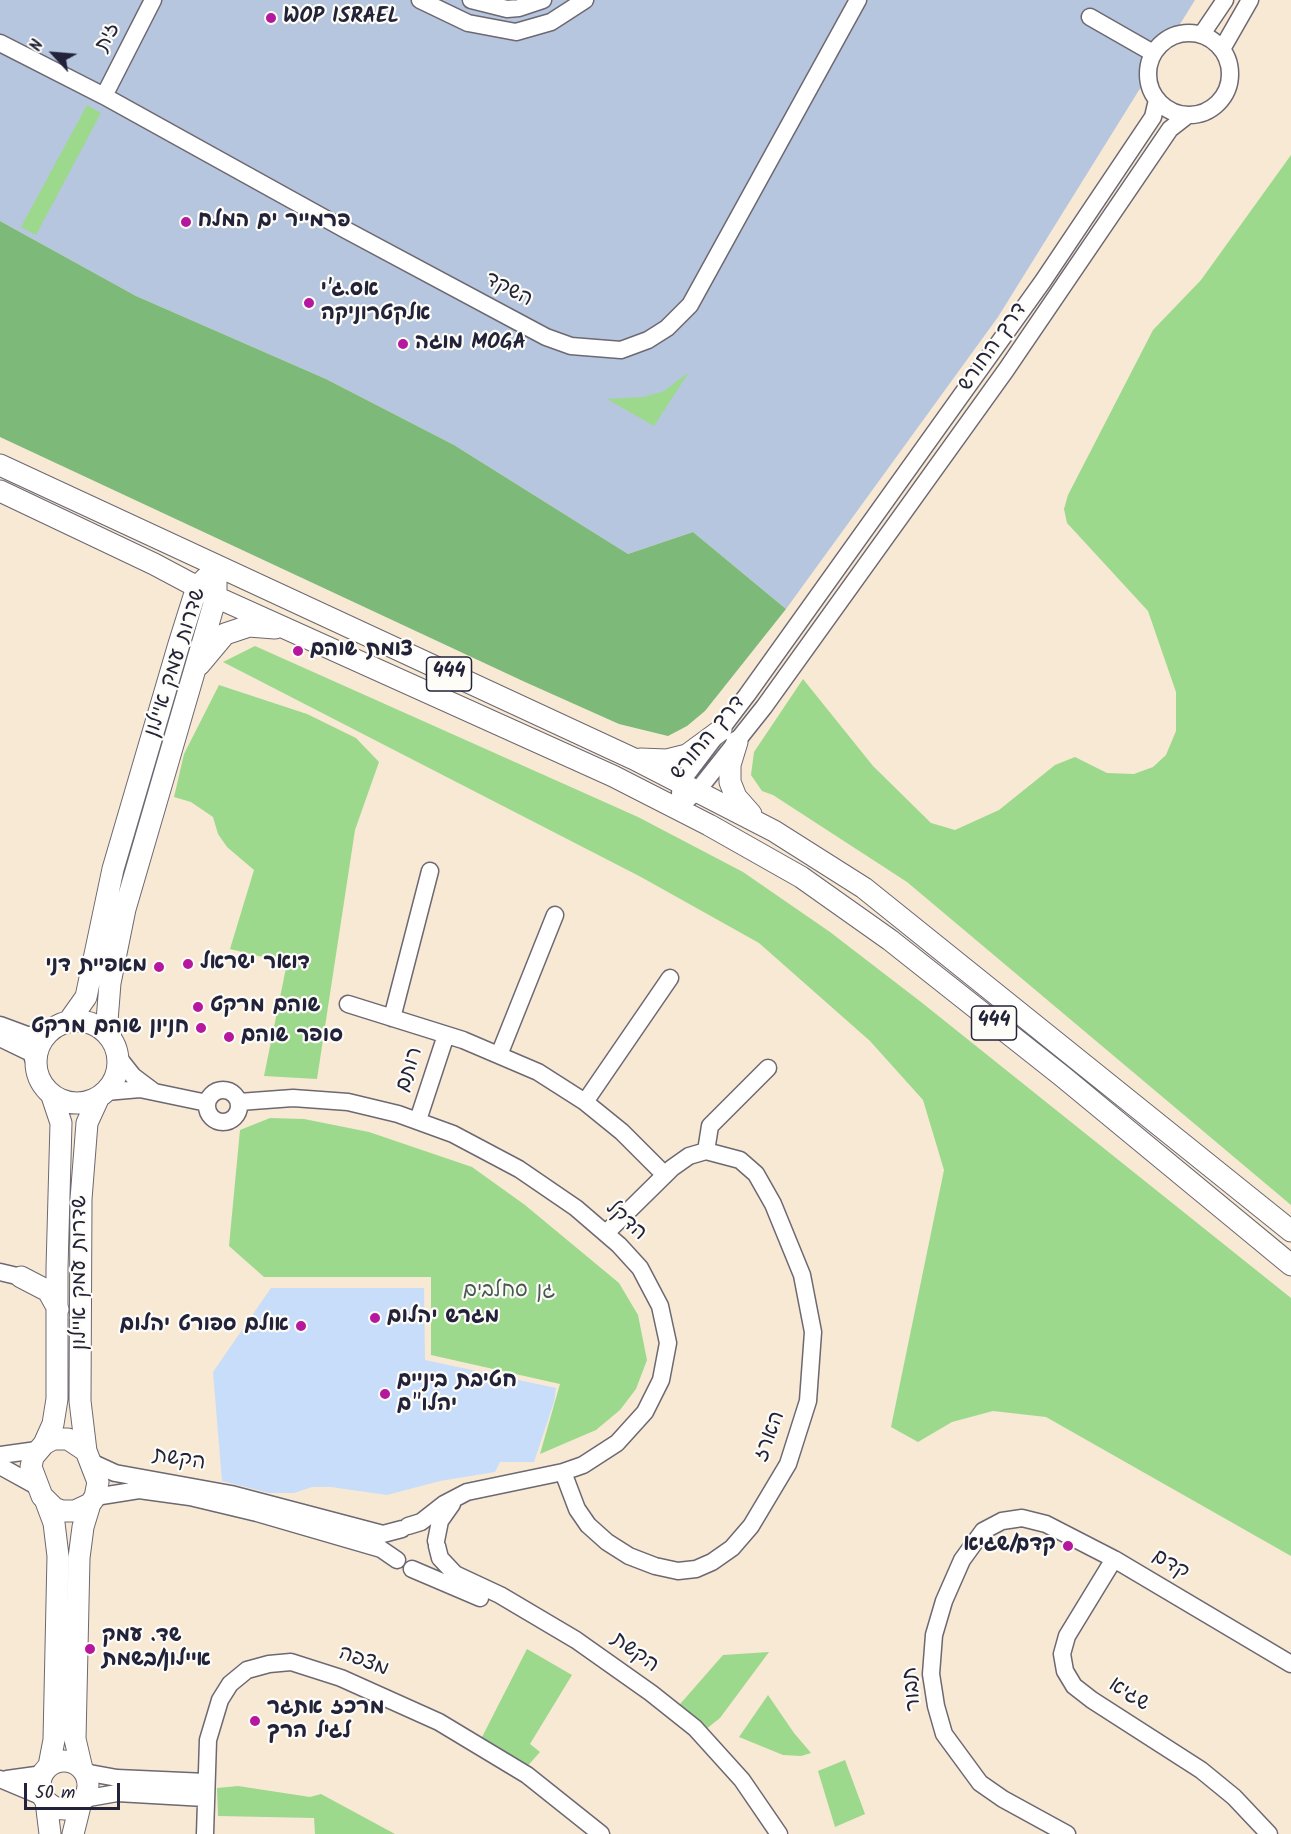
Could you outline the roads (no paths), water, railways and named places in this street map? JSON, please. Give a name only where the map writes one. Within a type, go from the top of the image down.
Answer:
[{"type":"main road","name":"444","points":[[0,465],[634,759],[760,823],[864,888],[1291,1231]]},
{"type":"main road","name":"444","points":[[0,491],[154,564],[206,592],[613,776],[678,808],[801,877],[890,940],[1062,1076],[1291,1265]]},
{"type":"main road","points":[[154,564],[178,594],[184,607],[184,627]]},
{"type":"main road","name":"שדרות עמק איילון","points":[[69,1021],[86,997],[113,869],[184,627],[206,592],[217,567]]},
{"type":"main road","name":"שדרות עמק איילון","points":[[114,1047],[107,1021],[110,982],[124,909],[189,680],[206,592]]},
{"type":"main road","points":[[189,680],[203,658],[225,634],[249,626],[286,629]]},
{"type":"main road","points":[[634,759],[667,760],[687,755],[729,736],[730,782],[736,796],[760,823]]},
{"type":"main road","points":[[69,1021],[92,1024],[114,1047],[117,1073],[102,1095],[75,1104],[52,1096],[39,1079],[36,1066],[39,1045],[46,1035],[56,1026],[69,1021]]},
{"type":"main road","name":"שדרות עמק איילון","points":[[88,1456],[80,1401],[81,1199],[87,1123],[102,1095]]},
{"type":"main road","name":"שדרות עמק איילון","points":[[41,1447],[53,1424],[57,1399],[57,1257],[61,1123],[52,1096]]},
{"type":"main road","points":[[21,1277],[44,1271],[57,1257]]},
{"type":"main road","points":[[21,1277],[48,1291],[58,1309]]},
{"type":"main road","points":[[50,1834],[44,1799],[39,1786],[47,1768],[54,1740],[57,1556],[54,1522],[31,1467],[41,1447],[53,1439],[68,1439],[88,1456],[98,1482],[83,1527],[79,1558],[75,1732],[88,1785],[73,1834]]},
{"type":"main road","points":[[41,1493],[63,1511],[75,1511],[92,1500]]},
{"type":"main road","points":[[47,1768],[63,1761],[71,1762],[83,1770]]},
{"type":"main road","points":[[44,1799],[52,1807],[66,1809],[82,1800]]},
{"type":"street","name":"זית","points":[[104,96],[153,0]]},
{"type":"street","points":[[420,0],[468,23],[516,32],[551,22],[585,0]]},
{"type":"street","points":[[471,0],[507,9],[543,0]]},
{"type":"street","name":"השקד","points":[[0,43],[104,96],[346,230],[546,336],[571,346],[621,350],[648,340],[667,328],[690,305],[858,0]]},
{"type":"street","points":[[1202,34],[1225,0]]},
{"type":"street","points":[[1222,49],[1250,0]]},
{"type":"street","points":[[1090,17],[1153,52]]},
{"type":"street","points":[[1188,32],[1202,34],[1222,49],[1230,74],[1222,98],[1201,113],[1188,115],[1176,113],[1156,100],[1147,77],[1153,52],[1162,42],[1174,35],[1188,32]]},
{"type":"street","name":"דרך החורש","points":[[729,736],[1049,272],[1153,117],[1156,100]]},
{"type":"street","name":"דרך החורש","points":[[678,808],[690,786],[1006,370],[1170,129],[1188,115]]},
{"type":"street","points":[[393,1018],[430,872]]},
{"type":"street","points":[[499,1055],[555,915]]},
{"type":"street","points":[[585,1102],[670,978]]},
{"type":"street","points":[[348,1004],[446,1035],[538,1072],[585,1102],[622,1132],[665,1175]]},
{"type":"street","points":[[0,1025],[27,1035],[46,1035]]},
{"type":"street","name":"רותם","points":[[418,1120],[446,1035]]},
{"type":"street","points":[[0,1038],[31,1053],[36,1066]]},
{"type":"street","points":[[114,1047],[133,1076],[154,1092]]},
{"type":"street","points":[[606,1233],[665,1175],[689,1156],[706,1151],[710,1126],[768,1068]]},
{"type":"street","points":[[102,1095],[119,1089],[154,1092],[207,1103]]},
{"type":"street","points":[[220,1090],[233,1093],[239,1102],[237,1114],[223,1122],[209,1114],[207,1103],[211,1095],[220,1090]]},
{"type":"street","name":"הדקל","points":[[239,1102],[319,1099],[374,1107],[418,1120],[453,1134],[519,1168],[552,1190],[606,1233],[640,1268],[651,1286],[665,1323],[668,1343],[666,1363],[654,1398],[631,1429],[601,1454],[563,1472],[479,1488],[458,1496],[421,1522],[405,1527]]},
{"type":"street","name":"הארז","points":[[563,1472],[577,1509],[588,1525],[629,1556],[678,1571],[696,1569],[712,1562],[732,1548],[751,1526],[788,1464],[806,1411],[813,1365],[813,1332],[802,1275],[788,1235],[756,1174],[740,1160],[706,1151]]},
{"type":"street","points":[[0,1272],[21,1277]]},
{"type":"street","points":[[0,1455],[41,1447]]},
{"type":"street","name":"הקשת","points":[[88,1456],[115,1473],[231,1494],[383,1534],[405,1527]]},
{"type":"street","points":[[0,1466],[41,1493]]},
{"type":"street","name":"הקשת","points":[[92,1500],[125,1490],[190,1497],[381,1549],[397,1560]]},
{"type":"street","points":[[436,1543],[427,1528],[405,1527],[393,1540],[397,1560],[412,1569],[425,1567],[431,1562],[436,1543],[440,1521],[458,1496]]},
{"type":"street","name":"קדם","points":[[1022,1518],[1046,1524],[1114,1559],[1291,1664]]},
{"type":"street","name":"תבור","points":[[1022,1518],[1002,1521],[983,1531],[962,1560],[944,1601],[934,1635],[931,1674],[936,1706],[944,1734],[980,1783],[1003,1799],[1067,1834]]},
{"type":"street","name":"הקשת","points":[[436,1543],[440,1558],[455,1574],[500,1595],[576,1640],[651,1693],[695,1728],[742,1779],[779,1834]]},
{"type":"street","name":"שגיא","points":[[1114,1559],[1067,1636],[1062,1654],[1065,1671],[1074,1686],[1092,1701],[1201,1770],[1234,1797],[1269,1834]]},
{"type":"street","name":"הקשת","points":[[412,1569],[515,1616],[570,1649],[644,1702],[710,1759],[747,1804],[767,1834]]},
{"type":"street","name":"מצפה","points":[[205,1834],[208,1740],[220,1700],[230,1684],[247,1670],[269,1664],[291,1662],[353,1682],[438,1722],[489,1750],[571,1808],[601,1834]]},
{"type":"street","points":[[0,1779],[36,1775],[47,1768]]},
{"type":"street","points":[[83,1770],[117,1778],[206,1790]]},
{"type":"street","points":[[0,1779],[44,1799]]},
{"type":"street","points":[[82,1800],[117,1793],[206,1790]]},
{"type":"place","name":"WOP ISRAEL","points":[[271,18]]},
{"type":"place","name":"פרמייר ים המלח","points":[[186,222]]},
{"type":"place","name":"אס.ג'י אלקטרוניקה","points":[[309,303]]},
{"type":"place","name":"מוגה MOGA","points":[[403,344]]},
{"type":"place","name":"צומת שוהם","points":[[298,651]]},
{"type":"place","name":"דואר ישראל","points":[[188,964]]},
{"type":"place","name":"מאפיית דני","points":[[159,967]]},
{"type":"place","name":"שוהם מרקט","points":[[198,1007]]},
{"type":"place","name":"חניון שוהם מרקט","points":[[201,1028]]},
{"type":"place","name":"סופר שוהם","points":[[229,1037]]},
{"type":"place","name":"מגרש יהלום","points":[[375,1318]]},
{"type":"place","name":"אולם ספורט יהלום","points":[[301,1326]]},
{"type":"place","name":"חטיבת ביניים יהלו\"ם","points":[[385,1394]]},
{"type":"place","name":"קדם/שגיא","points":[[1068,1546]]},
{"type":"place","name":"שד. עמק איילון/בשמת","points":[[90,1649]]},
{"type":"place","name":"מרכז אתגר לגיל הרך","points":[[255,1721]]},
{"type":"park label","name":"גן סחלבים","points":[[509,1292]]}]
